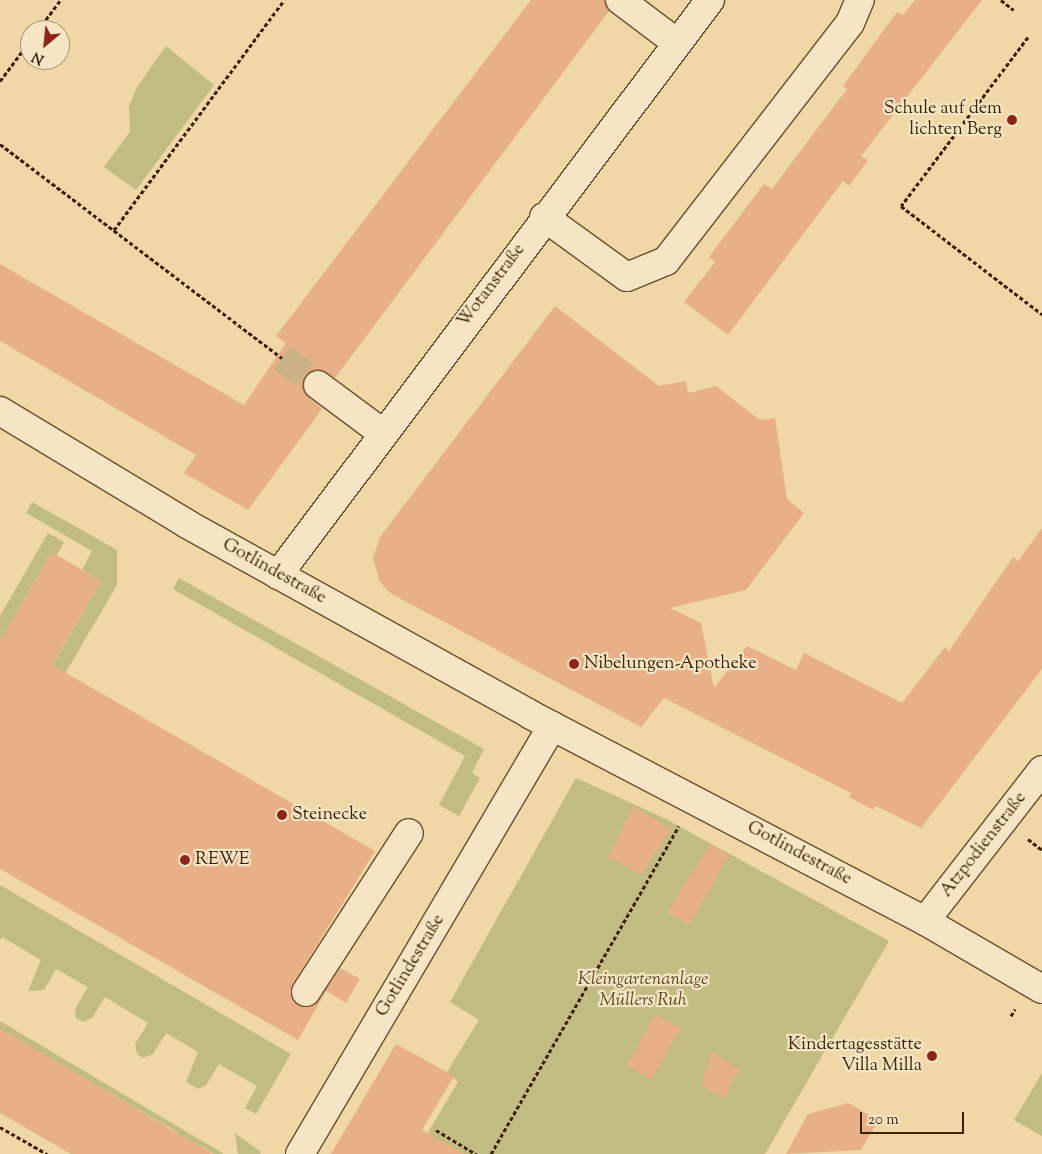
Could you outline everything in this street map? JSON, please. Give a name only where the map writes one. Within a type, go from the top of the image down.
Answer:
[{"type":"street","points":[[620,0],[677,43]]},
{"type":"street","name":"Wotanstraße","points":[[278,575],[381,432],[710,0]]},
{"type":"street","points":[[544,218],[627,277],[666,261],[850,23],[860,0]]},
{"type":"street","points":[[318,385],[381,432]]},
{"type":"street","name":"Gotlindestraße","points":[[0,411],[278,575],[552,726],[925,921],[1042,989]]},
{"type":"street","name":"Gotlindestraße","points":[[300,1154],[552,726]]},
{"type":"street","name":"Atzpodienstraße","points":[[925,921],[1042,770]]},
{"type":"street","points":[[306,992],[408,833]]},
{"type":"path","points":[[46,20],[61,0]]},
{"type":"path","points":[[114,230],[284,0]]},
{"type":"path","points":[[1001,0],[1014,10]]},
{"type":"path","points":[[1028,37],[901,206],[1042,314]]},
{"type":"path","points":[[0,81],[20,54]]},
{"type":"path","points":[[0,144],[282,358]]},
{"type":"path","points":[[491,1154],[694,800]]},
{"type":"path","points":[[0,1127],[47,1154]]},
{"type":"path","points":[[436,1130],[476,1154]]},
{"type":"green space","points":[[166,46],[214,85],[136,190],[104,167],[130,132],[129,106],[137,87]]},
{"type":"green space","points":[[32,502],[117,550],[117,585],[43,711],[30,704],[101,581],[82,570],[92,551],[26,513]]},
{"type":"green space","points":[[48,533],[64,542],[57,555],[51,553],[0,641],[0,616]]},
{"type":"green space","points":[[179,578],[484,749],[472,773],[480,778],[459,816],[439,805],[465,756],[173,589]]},
{"type":"green space","name":"Kleingartenanlage Müllers Ruh","points":[[576,778],[664,818],[889,941],[765,1154],[415,1154],[458,1082],[447,1072],[479,1020],[450,1002]]},
{"type":"green space","points":[[0,885],[291,1054],[256,1114],[245,1108],[257,1086],[219,1064],[206,1085],[198,1089],[186,1082],[198,1052],[166,1033],[153,1054],[143,1058],[137,1054],[135,1044],[148,1023],[105,997],[92,1018],[83,1022],[76,1018],[75,1009],[88,987],[56,969],[44,990],[28,991],[41,960],[2,937],[0,940]]},
{"type":"green space","points":[[0,1021],[224,1154],[214,1154],[195,1143],[191,1149],[177,1132],[0,1029]]},
{"type":"green space","points":[[1042,1073],[1042,1136],[1014,1120]]},
{"type":"green space","points":[[235,1133],[261,1152],[260,1154],[238,1154]]},
{"type":"building","points":[[531,0],[605,0],[609,11],[335,378],[319,369],[305,376],[304,392],[322,409],[248,510],[184,473],[196,455],[0,341],[0,264],[244,405],[286,343],[276,336]]},
{"type":"building","points":[[915,0],[982,0],[861,156],[868,160],[849,186],[843,181],[728,335],[684,302],[715,262],[709,257],[764,184],[772,189],[847,89],[843,86],[897,12],[903,15]]},
{"type":"building","points":[[555,306],[659,386],[686,381],[688,393],[716,386],[760,420],[775,418],[787,499],[804,513],[746,590],[670,608],[701,623],[714,688],[747,646],[796,670],[804,653],[902,703],[945,647],[949,651],[1013,557],[1018,561],[1042,528],[1042,669],[921,828],[876,806],[873,810],[849,797],[851,793],[664,698],[641,727],[390,593],[380,582],[373,559],[380,537]]},
{"type":"building","name":"REWE","points":[[52,552],[101,581],[52,665],[375,851],[293,984],[292,999],[298,1005],[314,1006],[340,968],[360,979],[346,1003],[326,991],[298,1040],[0,869],[0,641]]},
{"type":"building","points":[[633,806],[671,829],[641,875],[608,857]]},
{"type":"building","points":[[710,844],[729,855],[690,925],[667,912]]},
{"type":"building","points":[[655,1014],[680,1028],[652,1080],[626,1066]]},
{"type":"building","points":[[0,1029],[213,1154],[71,1154],[0,1113]]},
{"type":"building","points":[[396,1044],[454,1076],[422,1130],[464,1154],[331,1154]]},
{"type":"building","points":[[712,1051],[739,1070],[725,1098],[701,1085]]},
{"type":"building","points":[[849,1103],[878,1121],[861,1150],[786,1154],[808,1114]]},
{"type":"tunnel","points":[[282,358],[318,385]]},
{"type":"place","name":"Schule auf dem lichten Berg","points":[[1012,120]]},
{"type":"place","name":"Nibelungen-Apotheke","points":[[574,664]]},
{"type":"place","name":"Steinecke","points":[[282,815]]},
{"type":"place","name":"REWE","points":[[185,860]]},
{"type":"place","name":"Kindertagesstätte Villa Milla","points":[[932,1056]]}]
